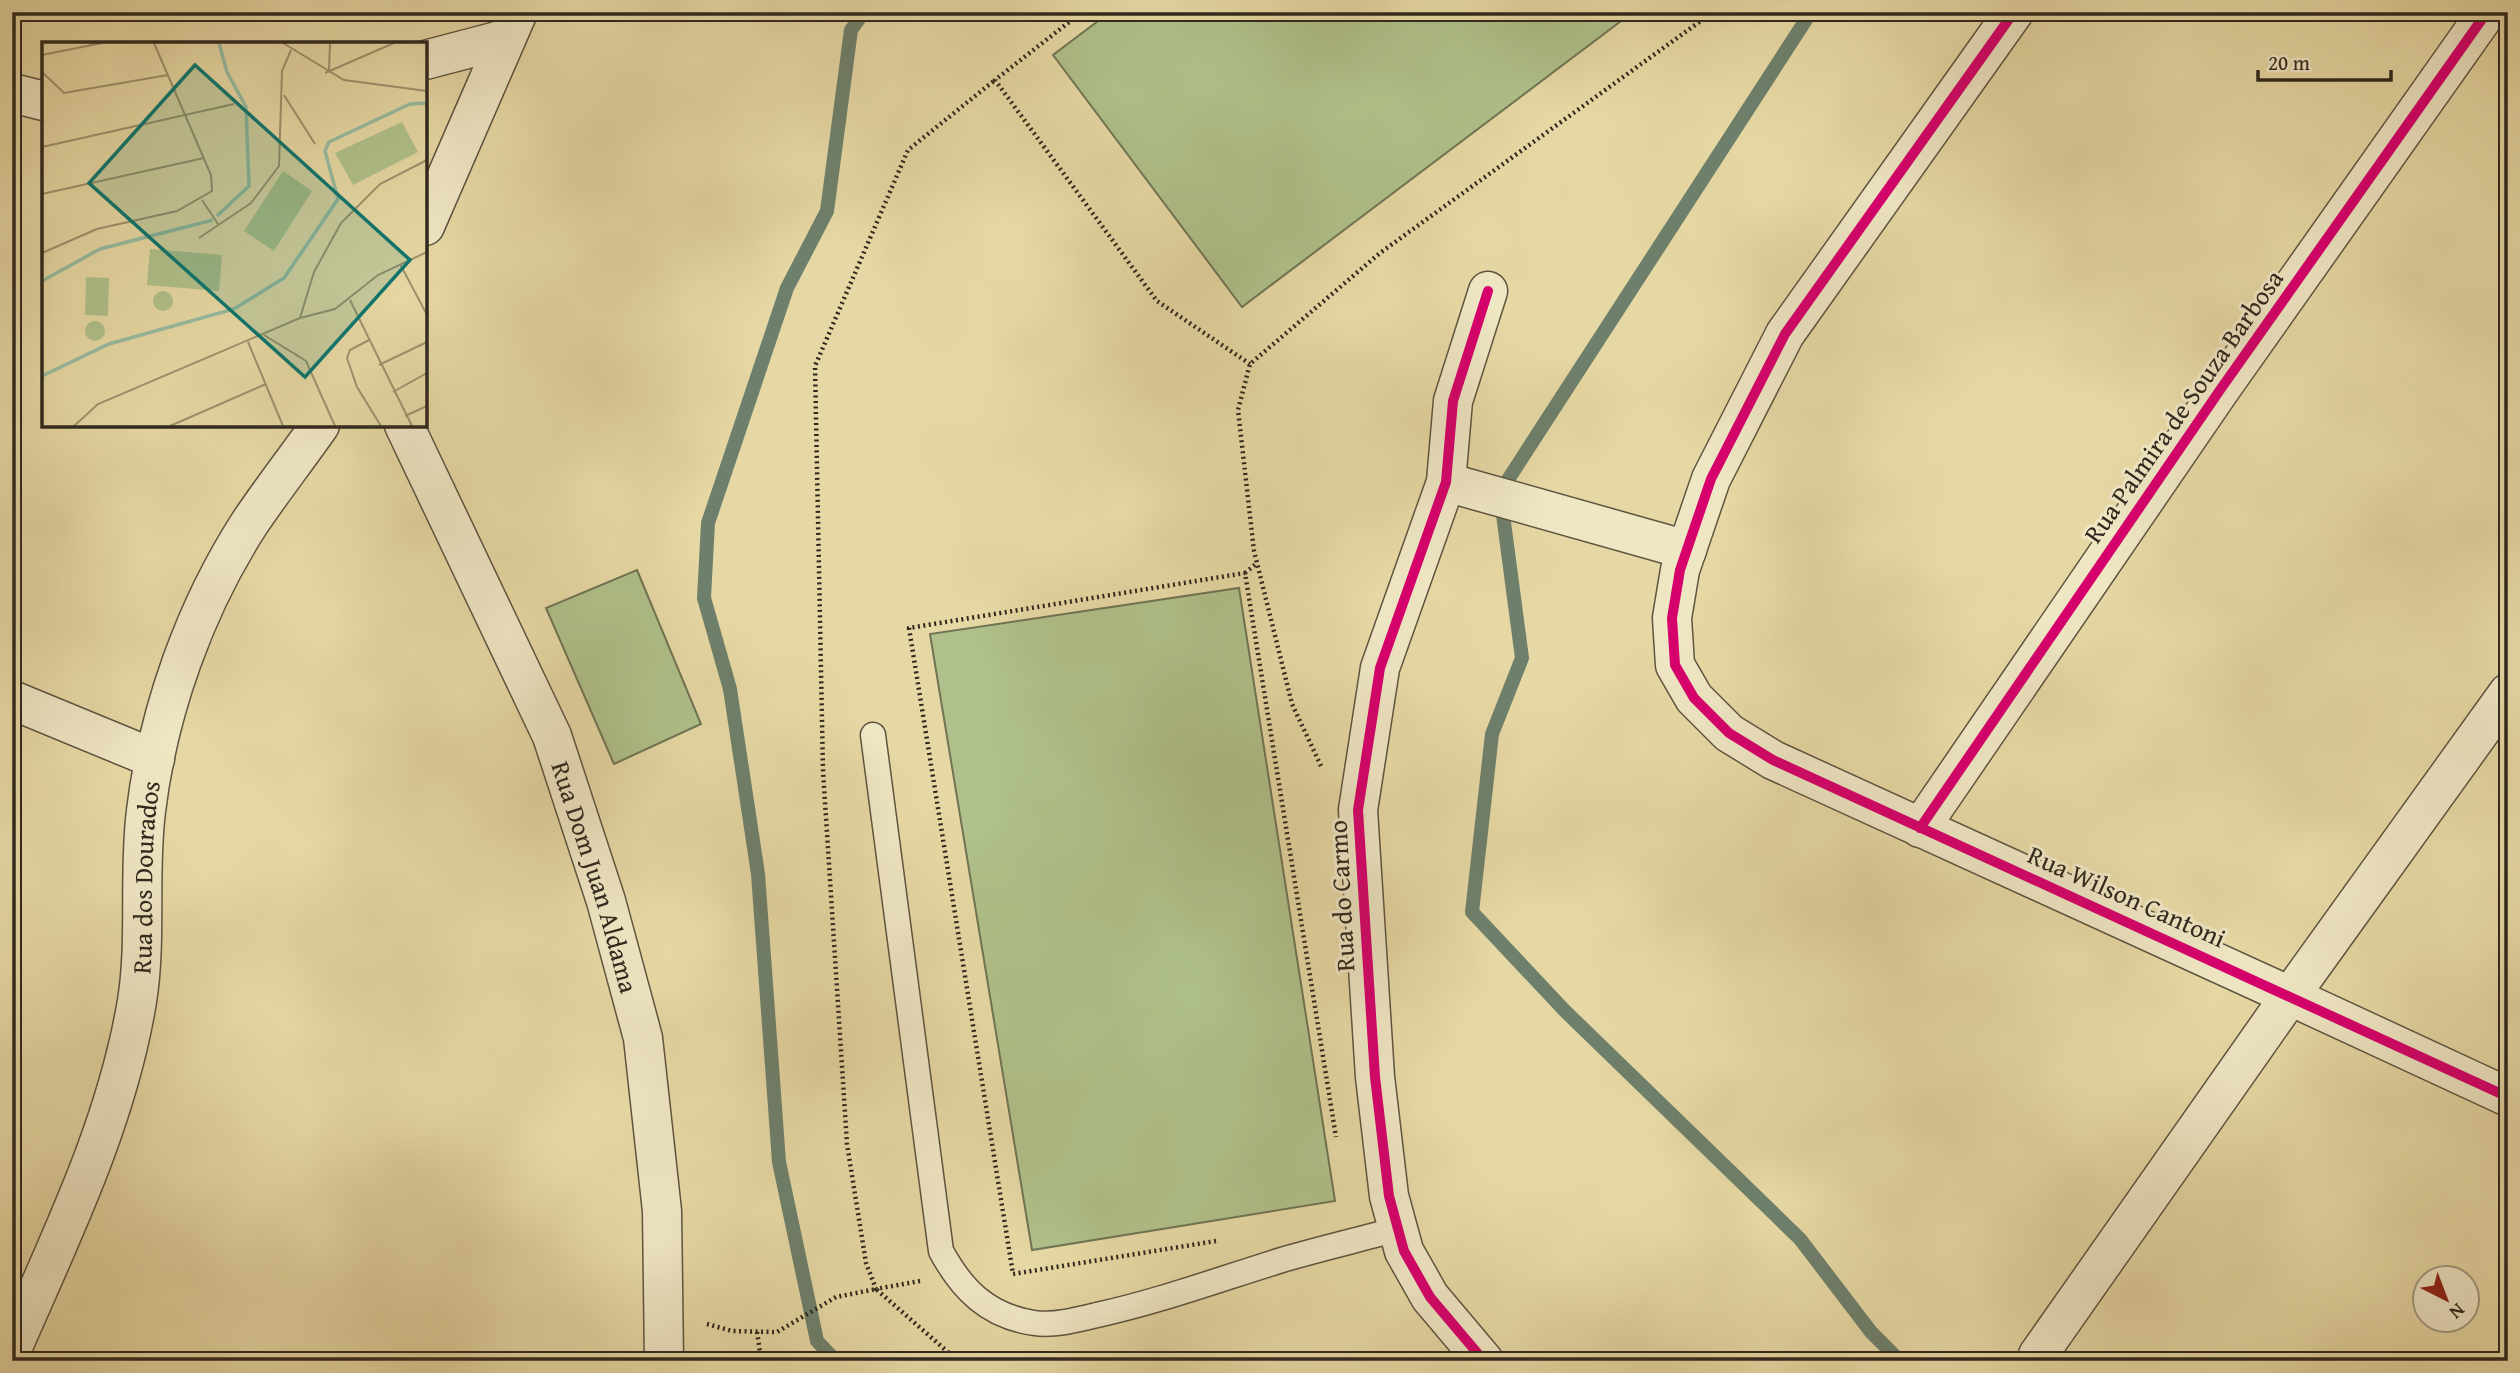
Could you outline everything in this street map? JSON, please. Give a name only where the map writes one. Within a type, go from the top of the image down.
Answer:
[{"type":"street","name":"Rua Wilson Cantoni","points":[[2014,12],[1785,334],[1711,480],[1680,570],[1672,618],[1675,665],[1694,698],[1729,733],[1773,760],[2508,1097]]},
{"type":"street","name":"Rua Palmira de Souza Barbosa","points":[[1920,828],[2220,390],[2487,12]]},
{"type":"street","points":[[427,59],[512,25]]},
{"type":"street","points":[[427,221],[512,25]]},
{"type":"street","points":[[12,93],[42,100]]},
{"type":"street","name":"Rua do Carmo","points":[[1484,1361],[1430,1297],[1404,1251],[1389,1196],[1375,1077],[1359,810],[1380,668],[1446,482],[1453,401],[1488,291]]},
{"type":"street","name":"Rua dos Dourados","points":[[12,1349],[26,1278],[78,1200],[118,1083],[137,999],[146,811],[155,759],[175,682],[200,615],[248,526],[319,427]]},
{"type":"street","name":"Rua Dom Juan Aldama","points":[[405,427],[552,736],[607,901],[643,1038],[662,1211],[664,1361]]},
{"type":"street","points":[[1446,482],[1687,550]]},
{"type":"street","points":[[2038,1355],[2508,692]]},
{"type":"street","points":[[12,700],[155,759]]},
{"type":"lane","points":[[873,735],[941,1251],[956,1280],[985,1305],[1005,1315],[1035,1323],[1068,1322],[1117,1311],[1287,1258],[1398,1229]]},
{"type":"path","points":[[1082,12],[995,80],[1157,301],[1250,364]]},
{"type":"path","points":[[1359,810],[1323,771],[1292,704],[1257,563],[1238,410],[1250,364],[1380,253],[1713,12]]},
{"type":"path","points":[[1221,1240],[1013,1274],[909,628],[1245,573],[1257,563]]},
{"type":"path","points":[[1245,573],[1338,1151]]},
{"type":"path","points":[[663,1311],[732,1331],[776,1332],[836,1297],[876,1289],[958,1361]]},
{"type":"path","points":[[757,1332],[762,1360]]},
{"type":"green space","points":[[1110,12],[1633,12],[1242,307],[1053,55]]},
{"type":"green space","points":[[637,570],[701,724],[614,764],[546,608]]},
{"type":"green space","points":[[1239,588],[1335,1201],[1032,1250],[930,634]]},
{"type":"waterway","points":[[836,1361],[817,1341],[779,1162],[758,874],[730,689],[704,598],[708,523],[787,288],[827,211],[851,30],[864,12]]},
{"type":"waterway","points":[[1811,12],[1500,492],[1522,658],[1492,734],[1472,912],[1565,1011],[1800,1239],[1871,1332],[1900,1361]]},
{"type":"cycle path","points":[[2014,12],[1785,334],[1711,479],[1680,570],[1672,618],[1675,665],[1694,698],[1729,733],[1773,760],[2508,1097]]},
{"type":"cycle path","points":[[1920,828],[2220,390],[2487,12]]},
{"type":"cycle path","points":[[1484,1361],[1430,1297],[1404,1251],[1389,1196],[1375,1077],[1358,810],[1380,668],[1446,482],[1453,401],[1488,291]]}]
